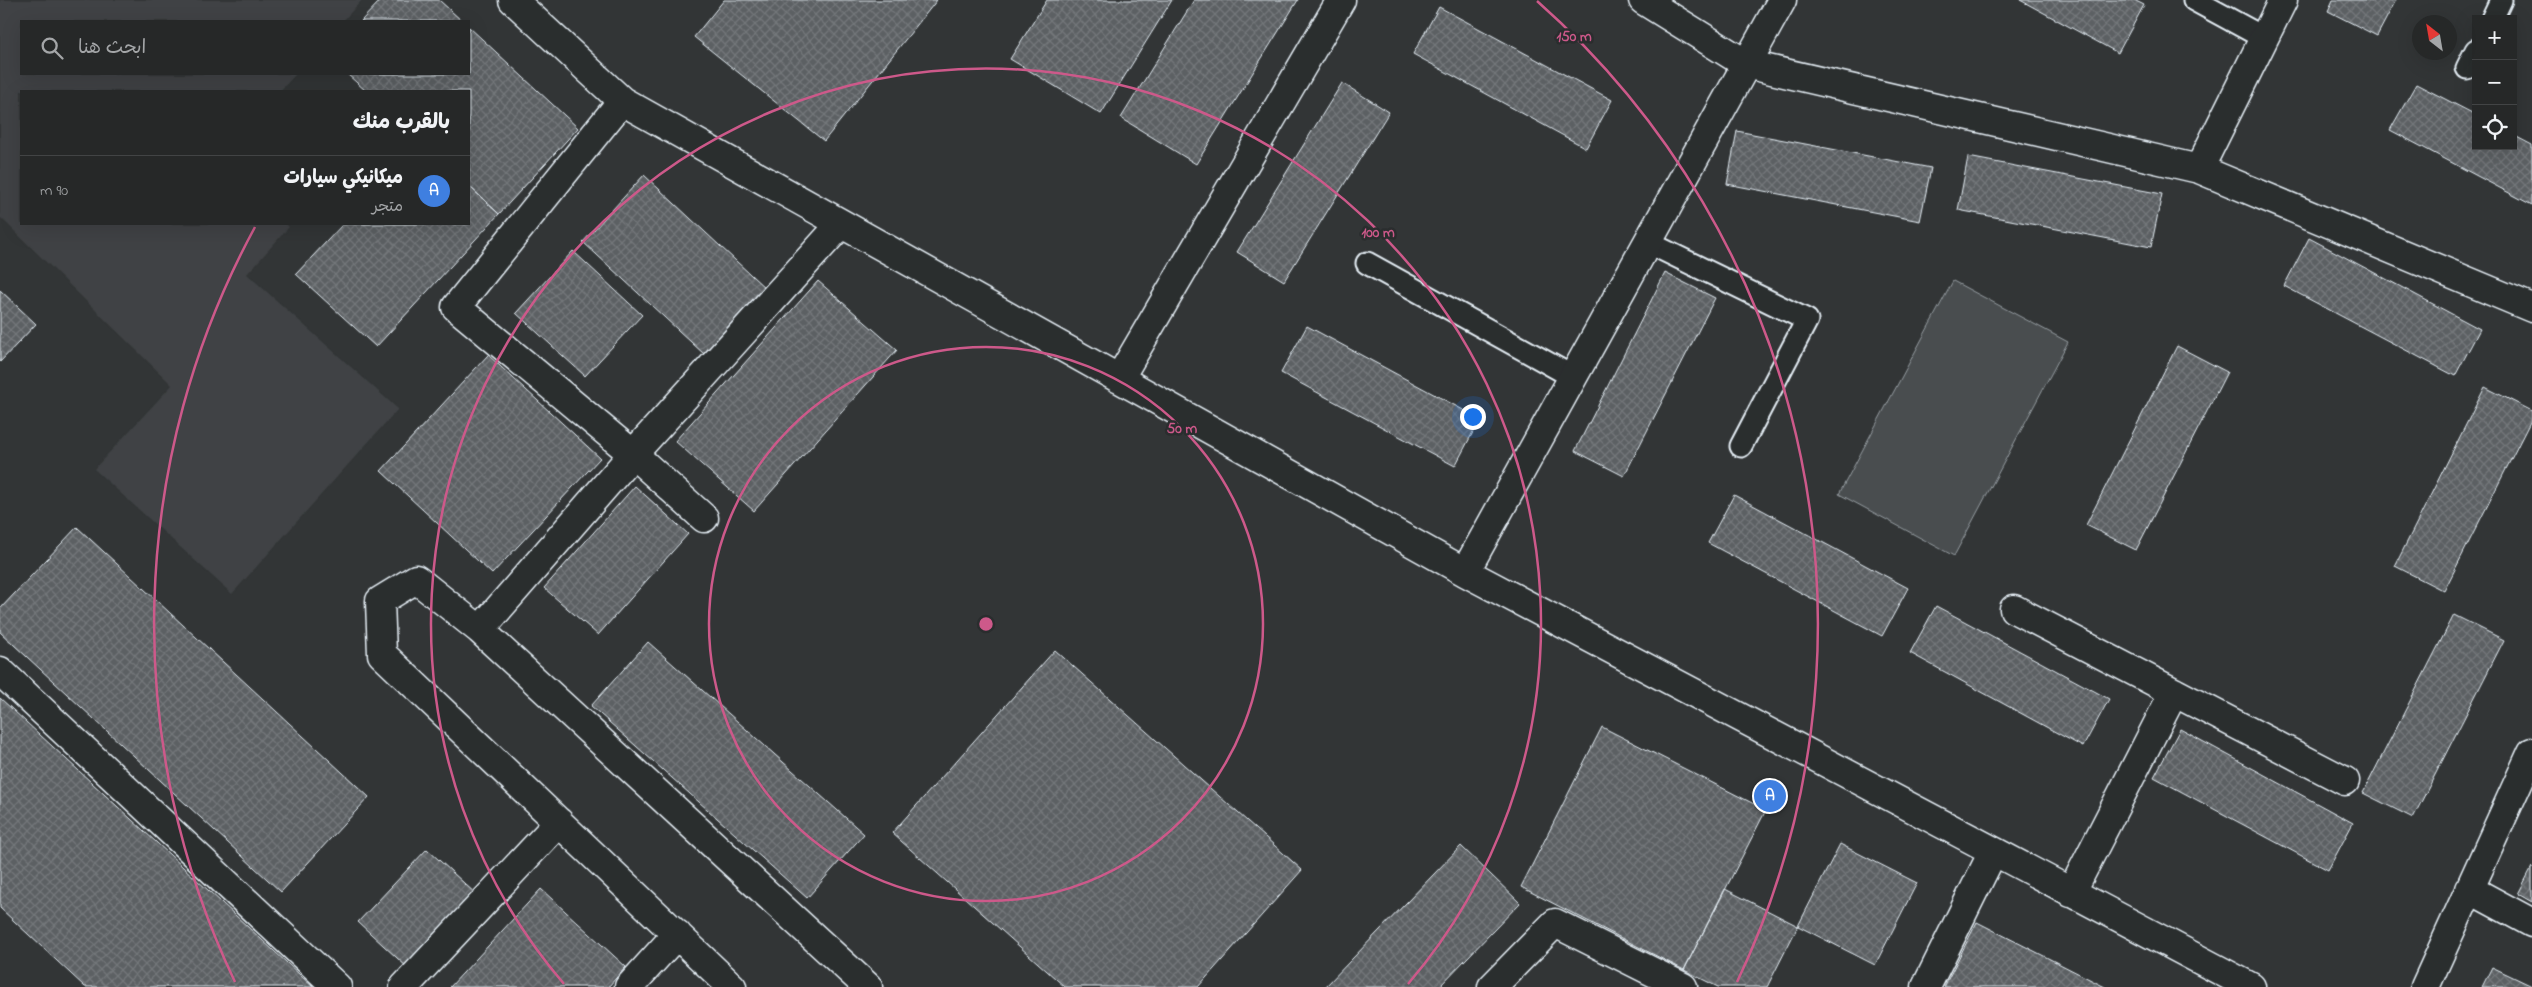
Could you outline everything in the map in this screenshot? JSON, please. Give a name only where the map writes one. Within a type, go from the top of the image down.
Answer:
[{"type":"street","points":[[513,0],[622,102],[1465,572],[2251,987]]},
{"type":"street","points":[[1119,379],[1341,0]]},
{"type":"street","points":[[1643,0],[1746,64],[2199,169],[2532,308]]},
{"type":"street","points":[[1465,572],[1782,0]]},
{"type":"street","points":[[2199,169],[2283,0]]},
{"type":"street","points":[[622,102],[456,307],[633,454],[704,518]]},
{"type":"street","points":[[480,630],[633,454],[841,224]]},
{"type":"street","points":[[732,987],[382,654],[380,601],[416,579],[480,630],[868,987]]},
{"type":"street","points":[[2014,609],[2345,782]]},
{"type":"street","points":[[0,671],[337,987]]},
{"type":"street","points":[[2071,893],[2174,692]]},
{"type":"street","points":[[2425,987],[2532,752]]},
{"type":"street","points":[[404,987],[559,822]]},
{"type":"street","points":[[1926,987],[1993,852]]},
{"type":"street","points":[[2469,889],[2532,922]]},
{"type":"street","points":[[1492,987],[1555,923],[1683,987]]},
{"type":"street","points":[[628,987],[677,934]]},
{"type":"lane","points":[[2194,0],[2264,38]]},
{"type":"lane","points":[[2494,15],[2501,0]]},
{"type":"lane","points":[[1647,242],[1807,320],[1741,446]]},
{"type":"lane","points":[[1367,263],[1573,377]]},
{"type":"shaded area","points":[[0,0],[362,0],[344,20],[20,20],[20,75],[295,75],[281,90],[20,90],[20,225],[287,225],[289,227],[247,274],[398,409],[232,594],[94,469],[172,385],[0,217]]},
{"type":"shaded area","points":[[1953,281],[2068,342],[1954,556],[1839,494]]},
{"type":"building","points":[[381,0],[439,0],[461,20],[362,20]]},
{"type":"building","points":[[724,0],[937,0],[824,141],[694,37]]},
{"type":"building","points":[[1047,0],[1172,0],[1101,114],[1010,59]]},
{"type":"building","points":[[1194,0],[1298,0],[1196,164],[1121,118]]},
{"type":"building","points":[[2020,0],[2134,0],[2144,5],[2118,53]]},
{"type":"building","points":[[2333,0],[2396,0],[2377,36],[2328,11]]},
{"type":"building","points":[[1439,7],[1612,100],[1586,148],[1413,54]]},
{"type":"building","points":[[470,28],[578,128],[499,214],[470,187],[470,90],[365,90],[348,75],[470,75]]},
{"type":"building","points":[[1342,83],[1389,112],[1284,281],[1237,252]]},
{"type":"building","points":[[2416,84],[2472,113],[2472,150],[2517,150],[2517,137],[2532,145],[2532,205],[2390,130]]},
{"type":"building","points":[[1737,131],[1931,168],[1920,221],[1727,184]]},
{"type":"building","points":[[1968,157],[2162,194],[2151,247],[1958,210]]},
{"type":"building","points":[[644,175],[766,289],[705,355],[583,242]]},
{"type":"building","points":[[470,187],[499,214],[376,347],[296,274],[342,225],[470,225]]},
{"type":"building","points":[[2309,238],[2480,329],[2455,376],[2284,286]]},
{"type":"building","points":[[573,251],[642,315],[585,376],[516,313]]},
{"type":"building","points":[[1665,273],[1715,298],[1624,476],[1575,451]]},
{"type":"building","points":[[818,281],[897,350],[754,511],[675,441]]},
{"type":"building","points":[[0,290],[36,324],[0,362]]},
{"type":"building","points":[[1307,326],[1480,419],[1455,466],[1281,373]]},
{"type":"building","points":[[2177,346],[2227,372],[2136,550],[2086,525]]},
{"type":"building","points":[[488,355],[600,458],[492,574],[381,471]]},
{"type":"building","points":[[2485,387],[2532,411],[2532,418],[2444,591],[2395,566]]},
{"type":"building","points":[[635,486],[688,534],[598,635],[544,588]]},
{"type":"building","points":[[1734,495],[1908,588],[1882,636],[1708,543]]},
{"type":"building","points":[[77,527],[369,797],[281,892],[0,632],[0,609]]},
{"type":"building","points":[[1936,606],[2109,699],[2083,747],[1910,653]]},
{"type":"building","points":[[2454,615],[2504,640],[2413,818],[2363,793]]},
{"type":"building","points":[[648,642],[864,834],[807,898],[591,706]]},
{"type":"building","points":[[1055,650],[1302,870],[1198,987],[1065,987],[892,833]]},
{"type":"building","points":[[0,698],[313,987],[85,987],[0,908]]},
{"type":"building","points":[[1602,727],[1766,810],[1684,970],[1521,887]]},
{"type":"building","points":[[2180,729],[2353,823],[2328,870],[2154,777]]},
{"type":"building","points":[[1840,844],[1917,883],[1875,965],[1798,926]]},
{"type":"building","points":[[1461,846],[1520,903],[1439,987],[1325,987]]},
{"type":"building","points":[[427,849],[477,895],[409,969],[358,922]]},
{"type":"building","points":[[2532,867],[2532,902],[2518,894]]},
{"type":"building","points":[[541,889],[626,967],[608,987],[450,987]]},
{"type":"building","points":[[1725,889],[1798,926],[1767,987],[1718,987],[1684,970]]},
{"type":"building","points":[[1977,922],[2105,987],[1944,987]]},
{"type":"building","points":[[2492,967],[2532,986],[2532,987],[2482,987]]},
{"type":"place","name":"ميكانيكي سيارات","points":[[1770,796]]}]
